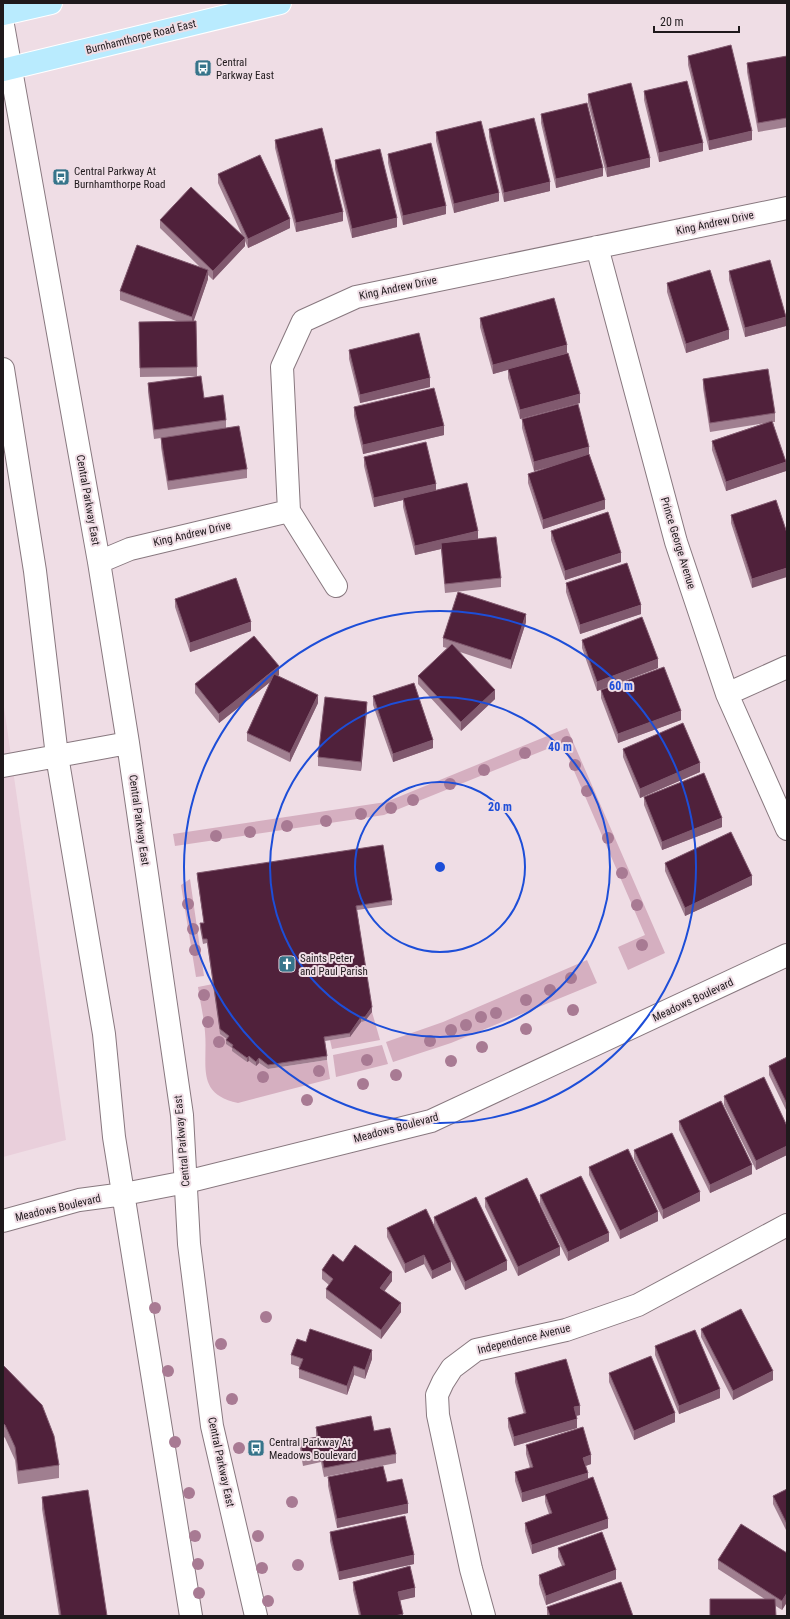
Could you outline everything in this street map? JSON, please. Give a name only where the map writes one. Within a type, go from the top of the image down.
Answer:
[{"type":"main road","points":[[3,14],[51,3]]},
{"type":"main road","name":"Burnhamthorpe Road East","points":[[8,69],[280,3]]},
{"type":"street","name":"Central Parkway East","points":[[3,25],[8,69],[99,562],[128,743],[182,1115],[188,1244],[212,1426],[256,1616]]},
{"type":"street","name":"King Andrew Drive","points":[[99,562],[130,549],[289,511],[282,367],[303,321],[356,297],[787,208]]},
{"type":"street","name":"Prince George Avenue","points":[[597,248],[676,542],[727,694],[787,829]]},
{"type":"street","points":[[3,369],[35,571],[57,756],[104,1034],[114,1137],[191,1616]]},
{"type":"street","points":[[289,511],[336,586]]},
{"type":"street","points":[[727,694],[787,667]]},
{"type":"street","points":[[3,766],[128,743]]},
{"type":"street","name":"Meadows Boulevard","points":[[3,1221],[79,1200],[124,1194],[186,1182],[431,1121],[787,956]]},
{"type":"street","name":"Independence Avenue","points":[[484,1616],[471,1569],[438,1414],[437,1395],[452,1368],[476,1350],[566,1330],[638,1305],[787,1225]]},
{"type":"shaded area","points":[[3,700],[66,1140],[3,1157]]},
{"type":"shaded area","points":[[567,728],[665,953],[628,970],[618,947],[645,935],[562,743],[384,815],[175,846],[173,834],[386,802]]},
{"type":"shaded area","points":[[190,879],[204,976],[196,977],[181,885]]},
{"type":"shaded area","points":[[587,960],[597,983],[451,1043],[393,1062],[386,1042],[443,1022]]},
{"type":"shaded area","points":[[213,984],[233,1049],[247,1062],[259,1063],[268,1069],[327,1060],[330,1079],[238,1103],[224,1099],[215,1093],[209,1085],[206,1076],[206,1044],[198,987]]},
{"type":"shaded area","points":[[372,1012],[380,1040],[332,1049],[330,1040],[350,1037],[361,1022]]},
{"type":"shaded area","points":[[382,1045],[388,1064],[336,1077],[333,1055]]},
{"type":"building","points":[[731,45],[752,131],[709,141],[688,56]]},
{"type":"building","points":[[787,56],[787,118],[758,123],[747,63]]},
{"type":"building","points":[[687,81],[703,143],[659,153],[644,91]]},
{"type":"building","points":[[631,83],[650,158],[607,168],[588,94]]},
{"type":"building","points":[[587,103],[603,168],[556,179],[541,114]]},
{"type":"building","points":[[534,118],[550,182],[504,193],[489,129]]},
{"type":"building","points":[[481,121],[499,193],[454,204],[436,132]]},
{"type":"building","points":[[322,128],[343,212],[296,223],[275,140]]},
{"type":"building","points":[[431,143],[446,206],[403,216],[388,154]]},
{"type":"building","points":[[380,149],[397,218],[352,229],[335,160]]},
{"type":"building","points":[[260,155],[290,219],[248,239],[218,174]]},
{"type":"building","points":[[191,187],[245,238],[213,271],[160,220]]},
{"type":"building","points":[[137,245],[208,270],[192,317],[120,291]]},
{"type":"building","points":[[770,260],[786,317],[745,328],[729,271]]},
{"type":"building","points":[[710,270],[729,330],[686,344],[667,283]]},
{"type":"building","points":[[554,298],[567,345],[493,365],[480,318]]},
{"type":"building","points":[[196,321],[197,367],[140,368],[139,322]]},
{"type":"building","points":[[419,333],[430,378],[360,395],[349,350]]},
{"type":"building","points":[[568,353],[580,394],[520,410],[508,369]]},
{"type":"building","points":[[768,369],[775,413],[710,423],[703,379]]},
{"type":"building","points":[[201,376],[204,398],[223,395],[226,420],[154,430],[148,383]]},
{"type":"building","points":[[434,388],[444,426],[363,445],[354,407]]},
{"type":"building","points":[[578,404],[589,447],[534,462],[522,419]]},
{"type":"building","points":[[772,421],[786,462],[726,482],[712,441]]},
{"type":"building","points":[[239,426],[247,469],[168,481],[161,438]]},
{"type":"building","points":[[426,442],[436,484],[374,498],[364,457]]},
{"type":"building","points":[[589,454],[605,500],[543,520],[528,474]]},
{"type":"building","points":[[467,483],[478,531],[415,546],[403,498]]},
{"type":"building","points":[[776,500],[787,533],[787,568],[752,579],[731,515]]},
{"type":"building","points":[[608,512],[621,553],[565,571],[551,531]]},
{"type":"building","points":[[496,537],[501,578],[445,584],[441,543]]},
{"type":"building","points":[[627,563],[641,605],[580,625],[566,583]]},
{"type":"building","points":[[236,578],[251,622],[190,643],[175,599]]},
{"type":"building","points":[[458,592],[526,614],[511,660],[443,638]]},
{"type":"building","points":[[642,617],[658,659],[597,682],[582,640]]},
{"type":"building","points":[[254,636],[279,666],[219,714],[195,684]]},
{"type":"building","points":[[452,644],[495,690],[461,722],[418,676]]},
{"type":"building","points":[[664,667],[681,711],[618,734],[601,690]]},
{"type":"building","points":[[274,674],[318,695],[290,753],[247,733]]},
{"type":"building","points":[[414,683],[433,740],[393,754],[373,696]]},
{"type":"building","points":[[325,697],[367,702],[361,762],[318,757]]},
{"type":"building","points":[[683,723],[700,763],[640,789],[623,749]]},
{"type":"building","points":[[704,773],[722,818],[662,842],[644,797]]},
{"type":"building","points":[[731,832],[752,876],[685,908],[665,863]]},
{"type":"building","name":"Saints Peter and Paul Parish","points":[[383,845],[392,900],[356,906],[372,1007],[365,1017],[361,1017],[350,1033],[324,1037],[327,1056],[268,1065],[259,1058],[256,1062],[249,1056],[247,1058],[232,1047],[233,1045],[226,1040],[229,1036],[220,1029],[207,939],[203,939],[200,923],[204,923],[197,873]]},
{"type":"building","points":[[787,1057],[787,1104],[769,1066]]},
{"type":"building","points":[[764,1077],[787,1126],[787,1146],[756,1161],[724,1096]]},
{"type":"building","points":[[721,1101],[752,1165],[710,1185],[679,1121]]},
{"type":"building","points":[[672,1133],[700,1192],[663,1210],[634,1150]]},
{"type":"building","points":[[628,1149],[658,1212],[620,1231],[589,1167]]},
{"type":"building","points":[[581,1176],[609,1233],[568,1252],[540,1195]]},
{"type":"building","points":[[527,1178],[560,1247],[518,1267],[485,1198]]},
{"type":"building","points":[[476,1197],[507,1261],[465,1282],[434,1217]]},
{"type":"building","points":[[426,1209],[451,1262],[432,1271],[424,1255],[405,1264],[387,1228]]},
{"type":"building","points":[[355,1245],[392,1272],[380,1288],[401,1303],[381,1330],[326,1289],[333,1279],[322,1270],[333,1254],[343,1262]]},
{"type":"building","points":[[741,1309],[773,1371],[733,1391],[701,1329]]},
{"type":"building","points":[[310,1329],[372,1350],[365,1370],[354,1366],[347,1386],[299,1369],[303,1359],[291,1355],[297,1339],[306,1342]]},
{"type":"building","points":[[695,1330],[720,1389],[679,1406],[655,1346]]},
{"type":"building","points":[[651,1356],[675,1413],[634,1431],[609,1373]]},
{"type":"building","points":[[566,1359],[580,1406],[574,1407],[577,1419],[514,1437],[508,1418],[526,1413],[515,1373]]},
{"type":"building","points":[[3,1365],[42,1405],[54,1436],[59,1465],[18,1471],[15,1447],[3,1423]]},
{"type":"building","points":[[371,1416],[374,1431],[390,1428],[396,1454],[324,1468],[321,1453],[303,1457],[300,1440],[318,1437],[316,1427]]},
{"type":"building","points":[[583,1427],[591,1455],[583,1458],[588,1473],[522,1493],[515,1472],[533,1467],[526,1445]]},
{"type":"building","points":[[383,1466],[387,1482],[402,1479],[408,1504],[337,1519],[328,1477]]},
{"type":"building","points":[[593,1477],[608,1519],[532,1545],[525,1523],[552,1513],[545,1494]]},
{"type":"building","points":[[787,1489],[787,1524],[773,1496]]},
{"type":"building","points":[[88,1490],[107,1616],[61,1616],[42,1497]]},
{"type":"building","points":[[405,1516],[414,1555],[339,1572],[330,1532]]},
{"type":"building","points":[[741,1524],[787,1553],[787,1593],[782,1601],[718,1560]]},
{"type":"building","points":[[602,1532],[616,1570],[546,1596],[539,1575],[565,1565],[558,1548]]},
{"type":"building","points":[[410,1566],[415,1588],[398,1592],[403,1614],[395,1616],[361,1616],[353,1582]]},
{"type":"building","points":[[621,1582],[633,1616],[550,1616],[547,1607]]},
{"type":"building","points":[[710,1599],[775,1599],[776,1616],[710,1616]]},
{"type":"place","name":"Central Parkway East","points":[[203,68]]},
{"type":"place","name":"Central Parkway At Burnhamthorpe Road","points":[[61,177]]},
{"type":"place","name":"Saints Peter and Paul Parish","points":[[287,964]]},
{"type":"place","name":"Central Parkway At Meadows Boulevard","points":[[256,1448]]}]
